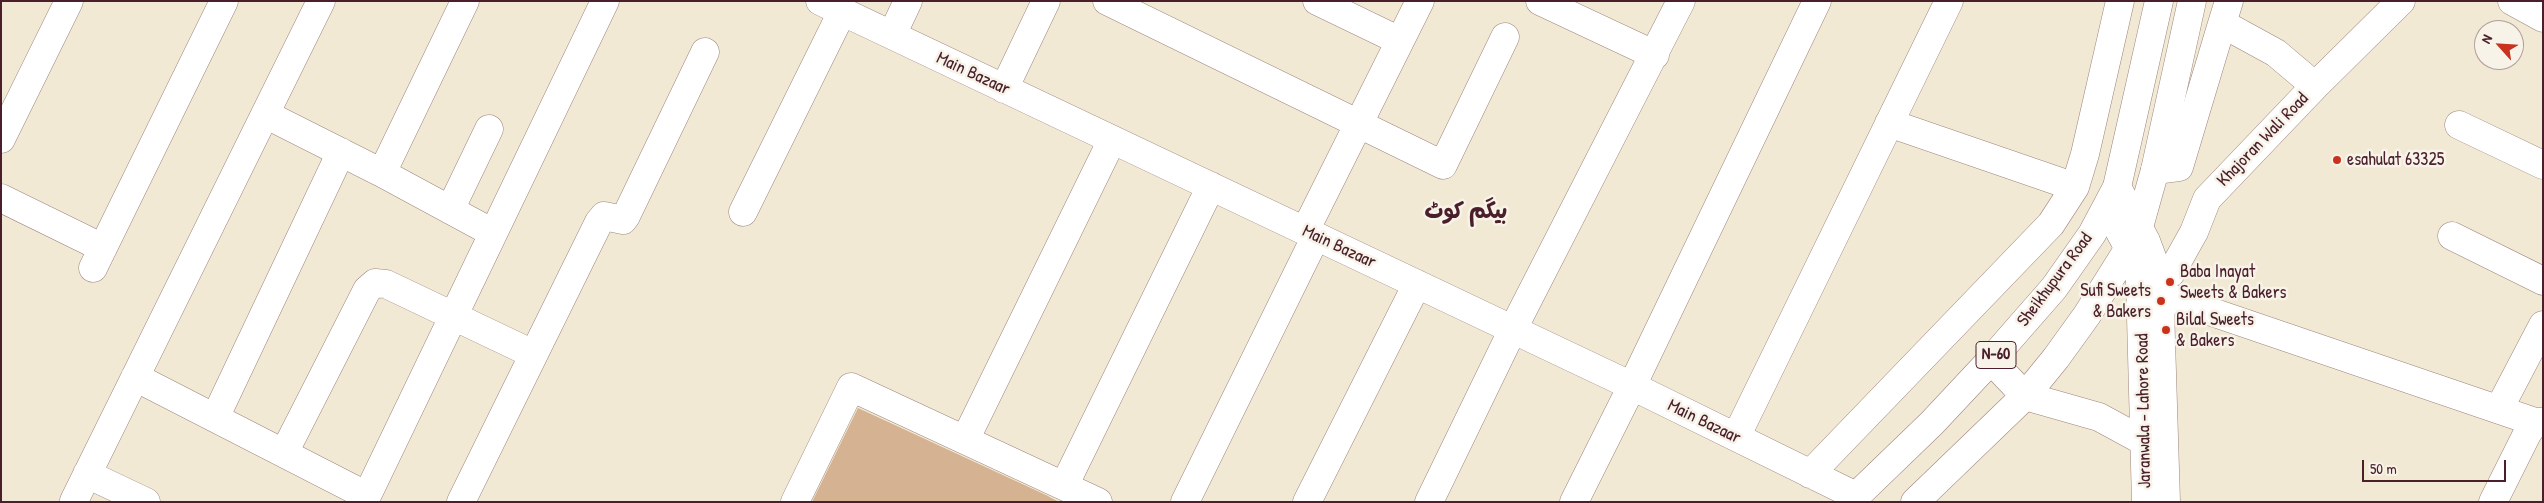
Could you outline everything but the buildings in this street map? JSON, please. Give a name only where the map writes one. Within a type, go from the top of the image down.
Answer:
[{"type":"main road","points":[[1,139],[69,1]]},
{"type":"main road","points":[[1,198],[98,258],[224,1]]},
{"type":"main road","points":[[74,501],[321,1]]},
{"type":"main road","points":[[382,173],[465,1]]},
{"type":"main road","points":[[135,377],[284,453],[365,499],[605,1]]},
{"type":"main road","points":[[892,35],[908,1]]},
{"type":"main road","points":[[1004,89],[1046,1]]},
{"type":"main road","points":[[1107,1],[1443,165],[1505,37]]},
{"type":"main road","points":[[1317,1],[1400,41]]},
{"type":"main road","points":[[1185,502],[1359,124],[1420,1]]},
{"type":"main road","points":[[1429,502],[1513,330],[1681,1]]},
{"type":"main road","points":[[1574,502],[1632,386],[1817,1]]},
{"type":"main road","points":[[1736,437],[1949,1]]},
{"type":"main road","points":[[1810,474],[2051,224],[2075,187],[2096,110],[2120,1]]},
{"type":"main road","name":"Sheikhupura Road","points":[[1853,499],[1932,423],[1992,360],[2054,288],[2075,260],[2112,198],[2159,1]]},
{"type":"main road","points":[[2134,237],[2155,170],[2192,1]]},
{"type":"main road","points":[[2155,170],[2179,166],[2229,1]]},
{"type":"main road","name":"Khajoran Wali Road","points":[[2150,287],[2171,273],[2194,232],[2207,198],[2315,86],[2402,1]]},
{"type":"main road","points":[[2512,1],[2543,18]]},
{"type":"main road","points":[[1551,4],[1655,55]]},
{"type":"main road","points":[[743,212],[831,6]]},
{"type":"main road","name":"Main Bazaar","points":[[831,6],[1632,386],[1810,474],[1853,499]]},
{"type":"main road","points":[[2222,28],[2234,30],[2276,53],[2315,86]]},
{"type":"main road","points":[[461,502],[599,222],[604,216],[623,220],[626,216],[705,52]]},
{"type":"main road","points":[[265,114],[382,173],[493,233]]},
{"type":"main road","points":[[1889,123],[2075,187]]},
{"type":"main road","points":[[2458,125],[2543,165]]},
{"type":"main road","points":[[450,210],[489,129]]},
{"type":"main road","points":[[965,440],[1112,140]]},
{"type":"main road","points":[[214,418],[341,152]]},
{"type":"main road","points":[[1064,486],[1211,186]]},
{"type":"main road","name":"Jaranwala - Lahore Road","points":[[2112,198],[2134,237],[2150,287],[2166,502]]},
{"type":"main road","points":[[2452,236],[2543,281]]},
{"type":"main road","name":"N-60","points":[[1915,502],[2025,396],[2056,358],[2087,315],[2134,237]]},
{"type":"main road","points":[[284,453],[367,290],[375,283],[386,284],[533,354]]},
{"type":"main road","points":[[1307,502],[1417,284]]},
{"type":"main road","points":[[2150,287],[2499,410],[2539,422],[2527,434],[2493,502]]},
{"type":"main road","name":"Jaranwala - Lahore Road","points":[[2146,502],[2145,442],[2150,287]]},
{"type":"main road","points":[[2499,410],[2543,325]]},
{"type":"main road","points":[[1992,360],[2025,396],[2099,417],[2145,442]]},
{"type":"main road","points":[[795,502],[850,387],[1098,502]]},
{"type":"main road","points":[[87,474],[146,502]]},
{"type":"place","name":"esahulat 63325","points":[[2337,160]]},
{"type":"place","name":"Baba Inayat Sweets & Bakers","points":[[2170,282]]},
{"type":"place","name":"Sufi Sweets & Bakers","points":[[2161,301]]},
{"type":"place","name":"Bilal Sweets & Bakers","points":[[2166,330]]},
{"type":"district","name":"بیگم کوٹ","points":[[1466,212]]}]
